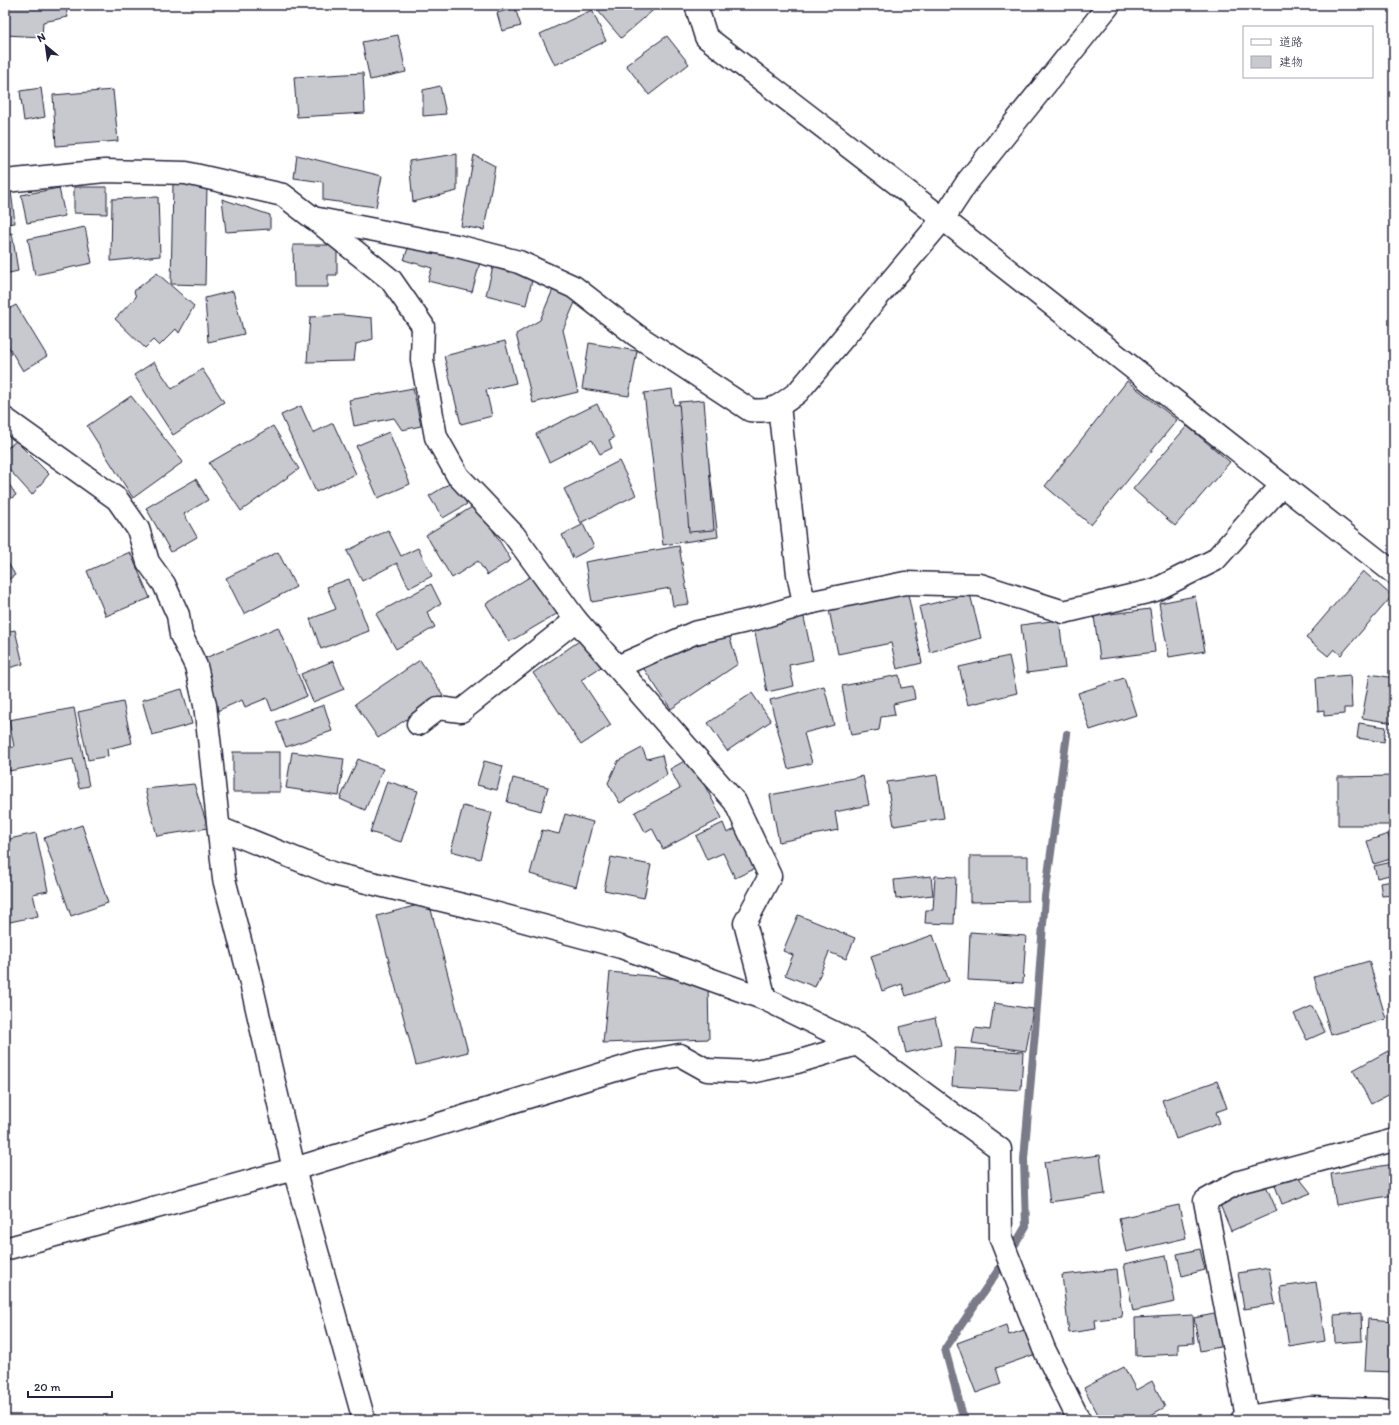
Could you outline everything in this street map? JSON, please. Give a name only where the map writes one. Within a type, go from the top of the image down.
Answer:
[{"type":"main road","points":[[696,5],[706,37],[944,219],[1394,573]]},
{"type":"main road","points":[[313,218],[457,246],[519,262],[574,287],[636,335],[750,410],[762,412],[779,406],[798,392],[944,219],[968,180],[1109,5]]},
{"type":"main road","points":[[5,181],[105,171],[186,173],[283,195],[391,280],[423,326],[422,360],[436,437],[458,476],[514,534],[576,620],[735,802],[770,876],[745,924],[764,998]]},
{"type":"main road","points":[[779,406],[798,574],[803,598],[813,602]]},
{"type":"main road","points":[[5,419],[117,499],[138,529],[148,562],[164,584],[178,615],[182,635],[196,666],[207,719],[224,879],[251,983],[294,1169],[364,1420]]},
{"type":"main road","points":[[617,667],[694,633],[752,620],[813,602],[905,583],[980,585],[1064,612],[1155,590],[1215,560],[1282,484]]},
{"type":"main road","points":[[418,724],[438,708],[461,711],[576,620]]},
{"type":"main road","points":[[219,828],[334,874],[479,909],[621,947],[764,998],[857,1044],[1000,1148],[1001,1239],[1044,1349],[1079,1420]]},
{"type":"main road","points":[[5,1250],[294,1169],[638,1063],[680,1055],[707,1070],[751,1072],[797,1062],[857,1044]]},
{"type":"main road","points":[[1394,1140],[1239,1182],[1205,1201],[1244,1418],[1310,1408],[1381,1410],[1394,1412]]},
{"type":"building","points":[[5,5],[65,5],[68,17],[43,22],[42,37],[5,35]]},
{"type":"building","points":[[593,5],[659,5],[621,38]]},
{"type":"building","points":[[515,8],[521,26],[502,31],[497,13]]},
{"type":"building","points":[[592,10],[606,41],[555,65],[540,34]]},
{"type":"building","points":[[398,35],[406,72],[370,80],[362,42]]},
{"type":"building","points":[[667,36],[689,64],[649,95],[626,65]]},
{"type":"building","points":[[363,73],[365,113],[297,117],[294,77]]},
{"type":"building","points":[[440,86],[446,114],[423,116],[423,90]]},
{"type":"building","points":[[41,88],[45,117],[24,121],[20,91]]},
{"type":"building","points":[[113,90],[118,141],[56,146],[53,95]]},
{"type":"building","points":[[457,154],[457,191],[413,202],[409,161]]},
{"type":"building","points":[[297,155],[382,176],[376,207],[323,200],[323,182],[294,178]]},
{"type":"building","points":[[474,155],[495,166],[484,230],[461,226]]},
{"type":"building","points":[[173,184],[207,185],[205,285],[171,284]]},
{"type":"building","points":[[74,187],[107,187],[107,214],[74,213]]},
{"type":"building","points":[[59,188],[65,216],[27,223],[21,195]]},
{"type":"building","points":[[11,191],[15,223],[5,224],[5,192]]},
{"type":"building","points":[[158,197],[160,256],[111,261],[112,199]]},
{"type":"building","points":[[222,199],[270,215],[270,229],[226,232]]},
{"type":"building","points":[[85,227],[92,263],[35,275],[28,239]]},
{"type":"building","points":[[12,233],[18,271],[5,274],[5,234]]},
{"type":"building","points":[[410,242],[482,255],[472,292],[428,281],[432,268],[404,260]]},
{"type":"building","points":[[293,245],[337,245],[337,275],[328,275],[328,287],[294,287]]},
{"type":"building","points":[[493,267],[533,276],[526,305],[486,295]]},
{"type":"building","points":[[157,273],[194,306],[179,333],[176,329],[159,346],[153,340],[145,348],[115,319],[136,297],[134,291]]},
{"type":"building","points":[[554,287],[577,298],[563,330],[578,392],[533,403],[516,334],[540,320]]},
{"type":"building","points":[[233,291],[244,334],[208,342],[205,298]]},
{"type":"building","points":[[16,305],[47,356],[23,371],[5,341],[5,311]]},
{"type":"building","points":[[343,315],[372,318],[373,339],[356,344],[354,361],[307,362],[310,317]]},
{"type":"building","points":[[505,341],[516,383],[486,390],[492,416],[461,424],[444,356]]},
{"type":"building","points":[[589,343],[637,351],[629,396],[582,389]]},
{"type":"building","points":[[154,362],[172,389],[202,369],[224,402],[173,435],[134,375]]},
{"type":"building","points":[[1127,381],[1177,420],[1091,525],[1045,486]]},
{"type":"building","points":[[413,388],[421,426],[402,430],[394,418],[354,426],[349,400]]},
{"type":"building","points":[[672,389],[674,405],[701,401],[718,537],[663,545],[644,393]]},
{"type":"building","points":[[131,396],[183,462],[133,498],[87,426]]},
{"type":"building","points":[[704,400],[714,530],[689,532],[679,402]]},
{"type":"building","points":[[597,404],[614,438],[609,440],[612,448],[600,454],[592,440],[549,462],[536,434]]},
{"type":"building","points":[[301,406],[313,433],[333,423],[356,474],[316,492],[281,415]]},
{"type":"building","points":[[273,426],[299,469],[241,511],[209,463]]},
{"type":"building","points":[[1187,426],[1230,462],[1175,526],[1133,489]]},
{"type":"building","points":[[389,432],[410,484],[378,498],[356,446]]},
{"type":"building","points":[[16,441],[49,474],[32,495],[5,465],[5,450]]},
{"type":"building","points":[[619,461],[636,495],[582,522],[594,547],[573,558],[562,535],[582,525],[564,489]]},
{"type":"building","points":[[5,478],[16,495],[5,503]]},
{"type":"building","points":[[196,479],[208,500],[184,514],[197,537],[171,552],[146,508]]},
{"type":"building","points":[[454,481],[467,504],[443,518],[429,496]]},
{"type":"building","points":[[477,504],[511,560],[487,575],[478,561],[452,578],[426,535]]},
{"type":"building","points":[[388,530],[401,556],[418,548],[432,576],[409,588],[397,563],[362,581],[347,551]]},
{"type":"building","points":[[679,546],[689,604],[673,606],[670,588],[592,602],[585,562]]},
{"type":"building","points":[[130,552],[150,598],[106,616],[87,571]]},
{"type":"building","points":[[278,552],[296,587],[244,614],[226,578]]},
{"type":"building","points":[[5,558],[15,575],[5,582]]},
{"type":"building","points":[[1363,571],[1392,596],[1341,655],[1334,649],[1328,656],[1306,638]]},
{"type":"building","points":[[536,573],[560,612],[509,642],[486,604]]},
{"type":"building","points":[[349,579],[369,631],[321,649],[310,619],[336,609],[327,587]]},
{"type":"building","points":[[431,584],[441,604],[427,612],[435,627],[396,649],[376,614]]},
{"type":"building","points":[[907,589],[922,663],[897,669],[891,643],[838,654],[828,605]]},
{"type":"building","points":[[970,594],[981,638],[930,652],[919,607]]},
{"type":"building","points":[[1195,596],[1205,651],[1169,657],[1159,603]]},
{"type":"building","points":[[1150,609],[1155,652],[1100,659],[1094,616]]},
{"type":"building","points":[[803,613],[813,660],[789,665],[794,686],[767,692],[753,623]]},
{"type":"building","points":[[1059,620],[1065,668],[1027,673],[1021,625]]},
{"type":"building","points":[[278,627],[307,696],[272,711],[267,698],[245,707],[242,700],[217,711],[196,662]]},
{"type":"building","points":[[15,630],[23,664],[5,669],[5,632]]},
{"type":"building","points":[[729,635],[738,664],[671,709],[640,663]]},
{"type":"building","points":[[582,639],[601,667],[581,680],[611,725],[581,745],[533,673]]},
{"type":"building","points":[[1009,656],[1017,693],[968,705],[959,667]]},
{"type":"building","points":[[420,660],[443,695],[378,738],[355,704]]},
{"type":"building","points":[[333,661],[344,689],[313,702],[301,674]]},
{"type":"building","points":[[1370,674],[1394,678],[1394,723],[1362,718]]},
{"type":"building","points":[[899,675],[901,688],[913,686],[915,699],[893,704],[895,715],[881,717],[879,730],[851,735],[842,686]]},
{"type":"building","points":[[1350,675],[1352,708],[1344,708],[1344,714],[1324,716],[1324,710],[1318,711],[1316,678]]},
{"type":"building","points":[[1124,678],[1136,715],[1090,730],[1078,693]]},
{"type":"building","points":[[824,686],[834,725],[804,733],[812,763],[788,769],[770,700]]},
{"type":"building","points":[[182,689],[192,724],[152,735],[142,700]]},
{"type":"building","points":[[752,693],[771,721],[727,751],[708,723]]},
{"type":"building","points":[[123,702],[132,743],[107,749],[108,756],[88,760],[78,712]]},
{"type":"building","points":[[324,705],[332,731],[286,747],[276,722]]},
{"type":"building","points":[[74,708],[89,786],[79,788],[73,759],[9,771],[5,748],[14,747],[9,720]]},
{"type":"building","points":[[1359,723],[1386,727],[1384,742],[1357,738]]},
{"type":"building","points":[[642,748],[647,759],[662,755],[667,775],[620,803],[608,783],[618,761]]},
{"type":"building","points":[[233,752],[280,752],[280,792],[233,792]]},
{"type":"building","points":[[292,752],[344,759],[339,796],[286,788]]},
{"type":"building","points":[[690,758],[722,818],[663,849],[652,828],[645,832],[635,812],[680,788],[670,769]]},
{"type":"building","points":[[358,759],[383,769],[365,810],[340,799]]},
{"type":"building","points":[[484,761],[503,766],[497,790],[477,785]]},
{"type":"building","points":[[937,775],[944,818],[894,826],[887,782]]},
{"type":"building","points":[[863,776],[869,805],[835,812],[838,830],[779,842],[770,795]]},
{"type":"building","points":[[1394,776],[1394,825],[1338,825],[1338,777]]},
{"type":"building","points":[[513,778],[548,787],[541,811],[507,802]]},
{"type":"building","points":[[387,781],[418,791],[401,842],[370,832]]},
{"type":"building","points":[[194,784],[208,828],[157,836],[145,789]]},
{"type":"building","points":[[463,806],[492,813],[480,859],[451,851]]},
{"type":"building","points":[[565,814],[593,822],[576,887],[530,874],[542,830],[559,834]]},
{"type":"building","points":[[723,823],[727,833],[744,825],[763,865],[735,878],[723,853],[707,860],[696,836]]},
{"type":"building","points":[[82,825],[108,903],[71,916],[44,838]]},
{"type":"building","points":[[36,833],[48,891],[33,894],[38,916],[5,923],[5,840]]},
{"type":"building","points":[[1388,834],[1394,853],[1394,858],[1374,864],[1367,841]]},
{"type":"building","points":[[970,856],[1028,856],[1028,901],[970,902]]},
{"type":"building","points":[[611,857],[651,865],[644,898],[604,890]]},
{"type":"building","points":[[1392,862],[1394,874],[1377,878],[1374,866]]},
{"type":"building","points":[[931,876],[933,895],[896,899],[894,880]]},
{"type":"building","points":[[935,876],[956,877],[954,924],[925,923],[926,910],[933,910]]},
{"type":"building","points":[[1394,881],[1394,895],[1382,896],[1380,883]]},
{"type":"building","points":[[429,902],[468,1052],[416,1065],[377,916]]},
{"type":"building","points":[[798,915],[855,938],[846,959],[829,952],[815,987],[785,975],[793,955],[783,951]]},
{"type":"building","points":[[970,932],[1026,936],[1023,983],[968,980]]},
{"type":"building","points":[[933,935],[949,981],[906,996],[902,984],[882,991],[871,956]]},
{"type":"building","points":[[1369,961],[1386,1019],[1331,1035],[1314,977]]},
{"type":"building","points":[[610,972],[708,982],[709,1039],[603,1043]]},
{"type":"building","points":[[994,1003],[1033,1009],[1026,1051],[972,1043],[975,1028],[990,1030]]},
{"type":"building","points":[[1312,1006],[1325,1032],[1307,1040],[1294,1014]]},
{"type":"building","points":[[935,1018],[941,1045],[906,1053],[900,1027]]},
{"type":"building","points":[[955,1048],[1023,1052],[1021,1090],[952,1086]]},
{"type":"building","points":[[1388,1051],[1394,1063],[1394,1092],[1371,1104],[1353,1070]]},
{"type":"building","points":[[1217,1081],[1227,1108],[1216,1112],[1220,1123],[1176,1139],[1162,1100]]},
{"type":"building","points":[[1100,1155],[1105,1194],[1050,1202],[1044,1162]]},
{"type":"building","points":[[1394,1164],[1394,1195],[1336,1205],[1331,1174]]},
{"type":"building","points":[[1296,1174],[1311,1193],[1282,1204],[1274,1183]]},
{"type":"building","points":[[1264,1181],[1277,1211],[1231,1231],[1218,1200]]},
{"type":"building","points":[[1179,1205],[1186,1238],[1126,1252],[1119,1218]]},
{"type":"building","points":[[1200,1249],[1205,1270],[1182,1276],[1177,1254]]},
{"type":"building","points":[[1166,1255],[1175,1302],[1133,1311],[1124,1264]]},
{"type":"building","points":[[1269,1268],[1275,1304],[1244,1309],[1238,1273]]},
{"type":"building","points":[[1117,1269],[1122,1317],[1095,1320],[1096,1329],[1069,1333],[1062,1275]]},
{"type":"building","points":[[1316,1282],[1325,1341],[1289,1347],[1280,1287]]},
{"type":"building","points":[[1219,1313],[1225,1346],[1200,1351],[1194,1318]]},
{"type":"building","points":[[1361,1313],[1362,1341],[1335,1343],[1334,1315]]},
{"type":"building","points":[[1193,1315],[1194,1343],[1178,1344],[1178,1354],[1136,1356],[1135,1318]]},
{"type":"building","points":[[1368,1319],[1394,1321],[1394,1372],[1365,1371]]},
{"type":"building","points":[[1006,1325],[1009,1335],[1027,1329],[1036,1354],[996,1368],[1001,1384],[976,1393],[957,1343]]},
{"type":"building","points":[[1124,1367],[1136,1390],[1152,1381],[1165,1407],[1142,1420],[1101,1420],[1084,1388]]},
{"type":"building","points":[[1072,1414],[1074,1420],[1056,1420]]},
{"type":"waterway","points":[[1016,1243],[1026,1226],[1024,1159],[1045,897],[1067,734]]},
{"type":"waterway","points":[[964,1420],[945,1349],[1003,1263]]}]
